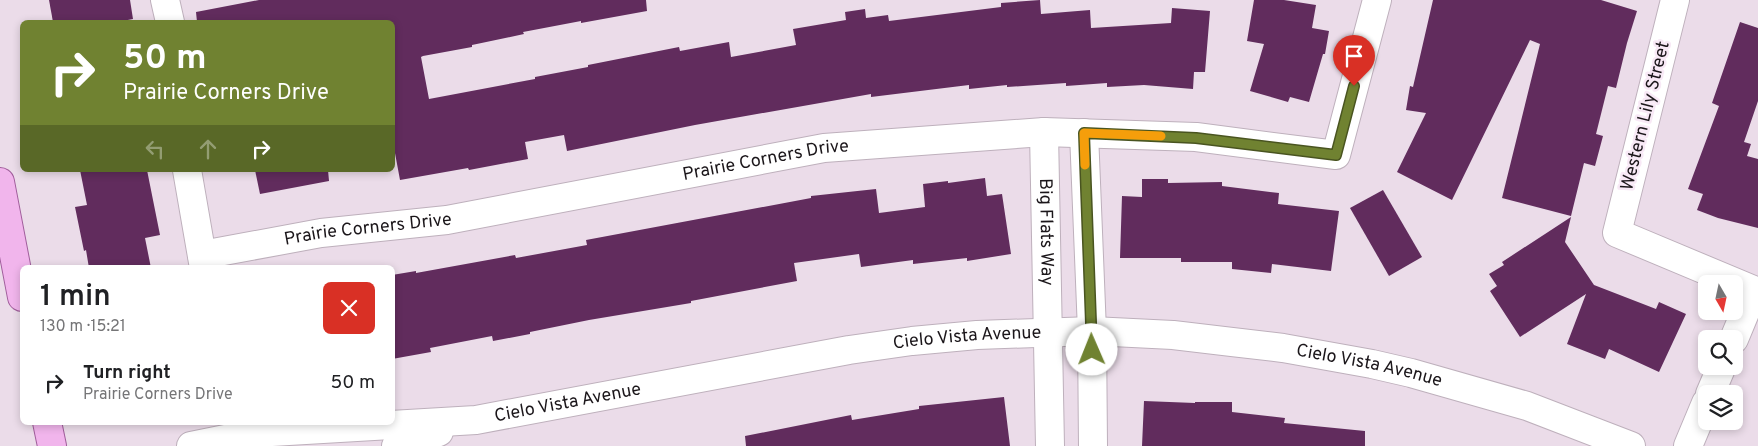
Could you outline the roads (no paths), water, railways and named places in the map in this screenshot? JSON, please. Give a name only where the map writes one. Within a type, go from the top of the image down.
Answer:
[{"type":"main road","points":[[0,182],[20,287]]},
{"type":"main road","points":[[48,425],[52,446]]},
{"type":"street","points":[[165,0],[170,20]]},
{"type":"street","name":"Prairie Corners Drive","points":[[203,261],[322,233],[447,220],[824,148],[1044,132],[1196,138],[1336,155],[1377,0]]},
{"type":"street","name":"Western Lily Street","points":[[1675,0],[1616,232],[1756,292]]},
{"type":"street","name":"Big Flats Way","points":[[1044,132],[1050,446]]},
{"type":"street","points":[[1084,133],[1092,331],[1093,446]]},
{"type":"street","points":[[187,172],[203,261]]},
{"type":"street","points":[[1738,330],[1756,292]]},
{"type":"street","name":"Cielo Vista Avenue","points":[[395,425],[476,420],[849,350],[912,341],[977,335],[1092,331],[1173,335],[1224,341],[1283,348],[1372,364],[1411,373],[1527,406],[1631,446]]},
{"type":"street","name":"Cielo Vista Avenue","points":[[396,446],[476,420]]},
{"type":"street","points":[[1688,446],[1698,422]]},
{"type":"street","name":"Cielo Vista Avenue","points":[[191,446],[255,433],[391,425]]}]
